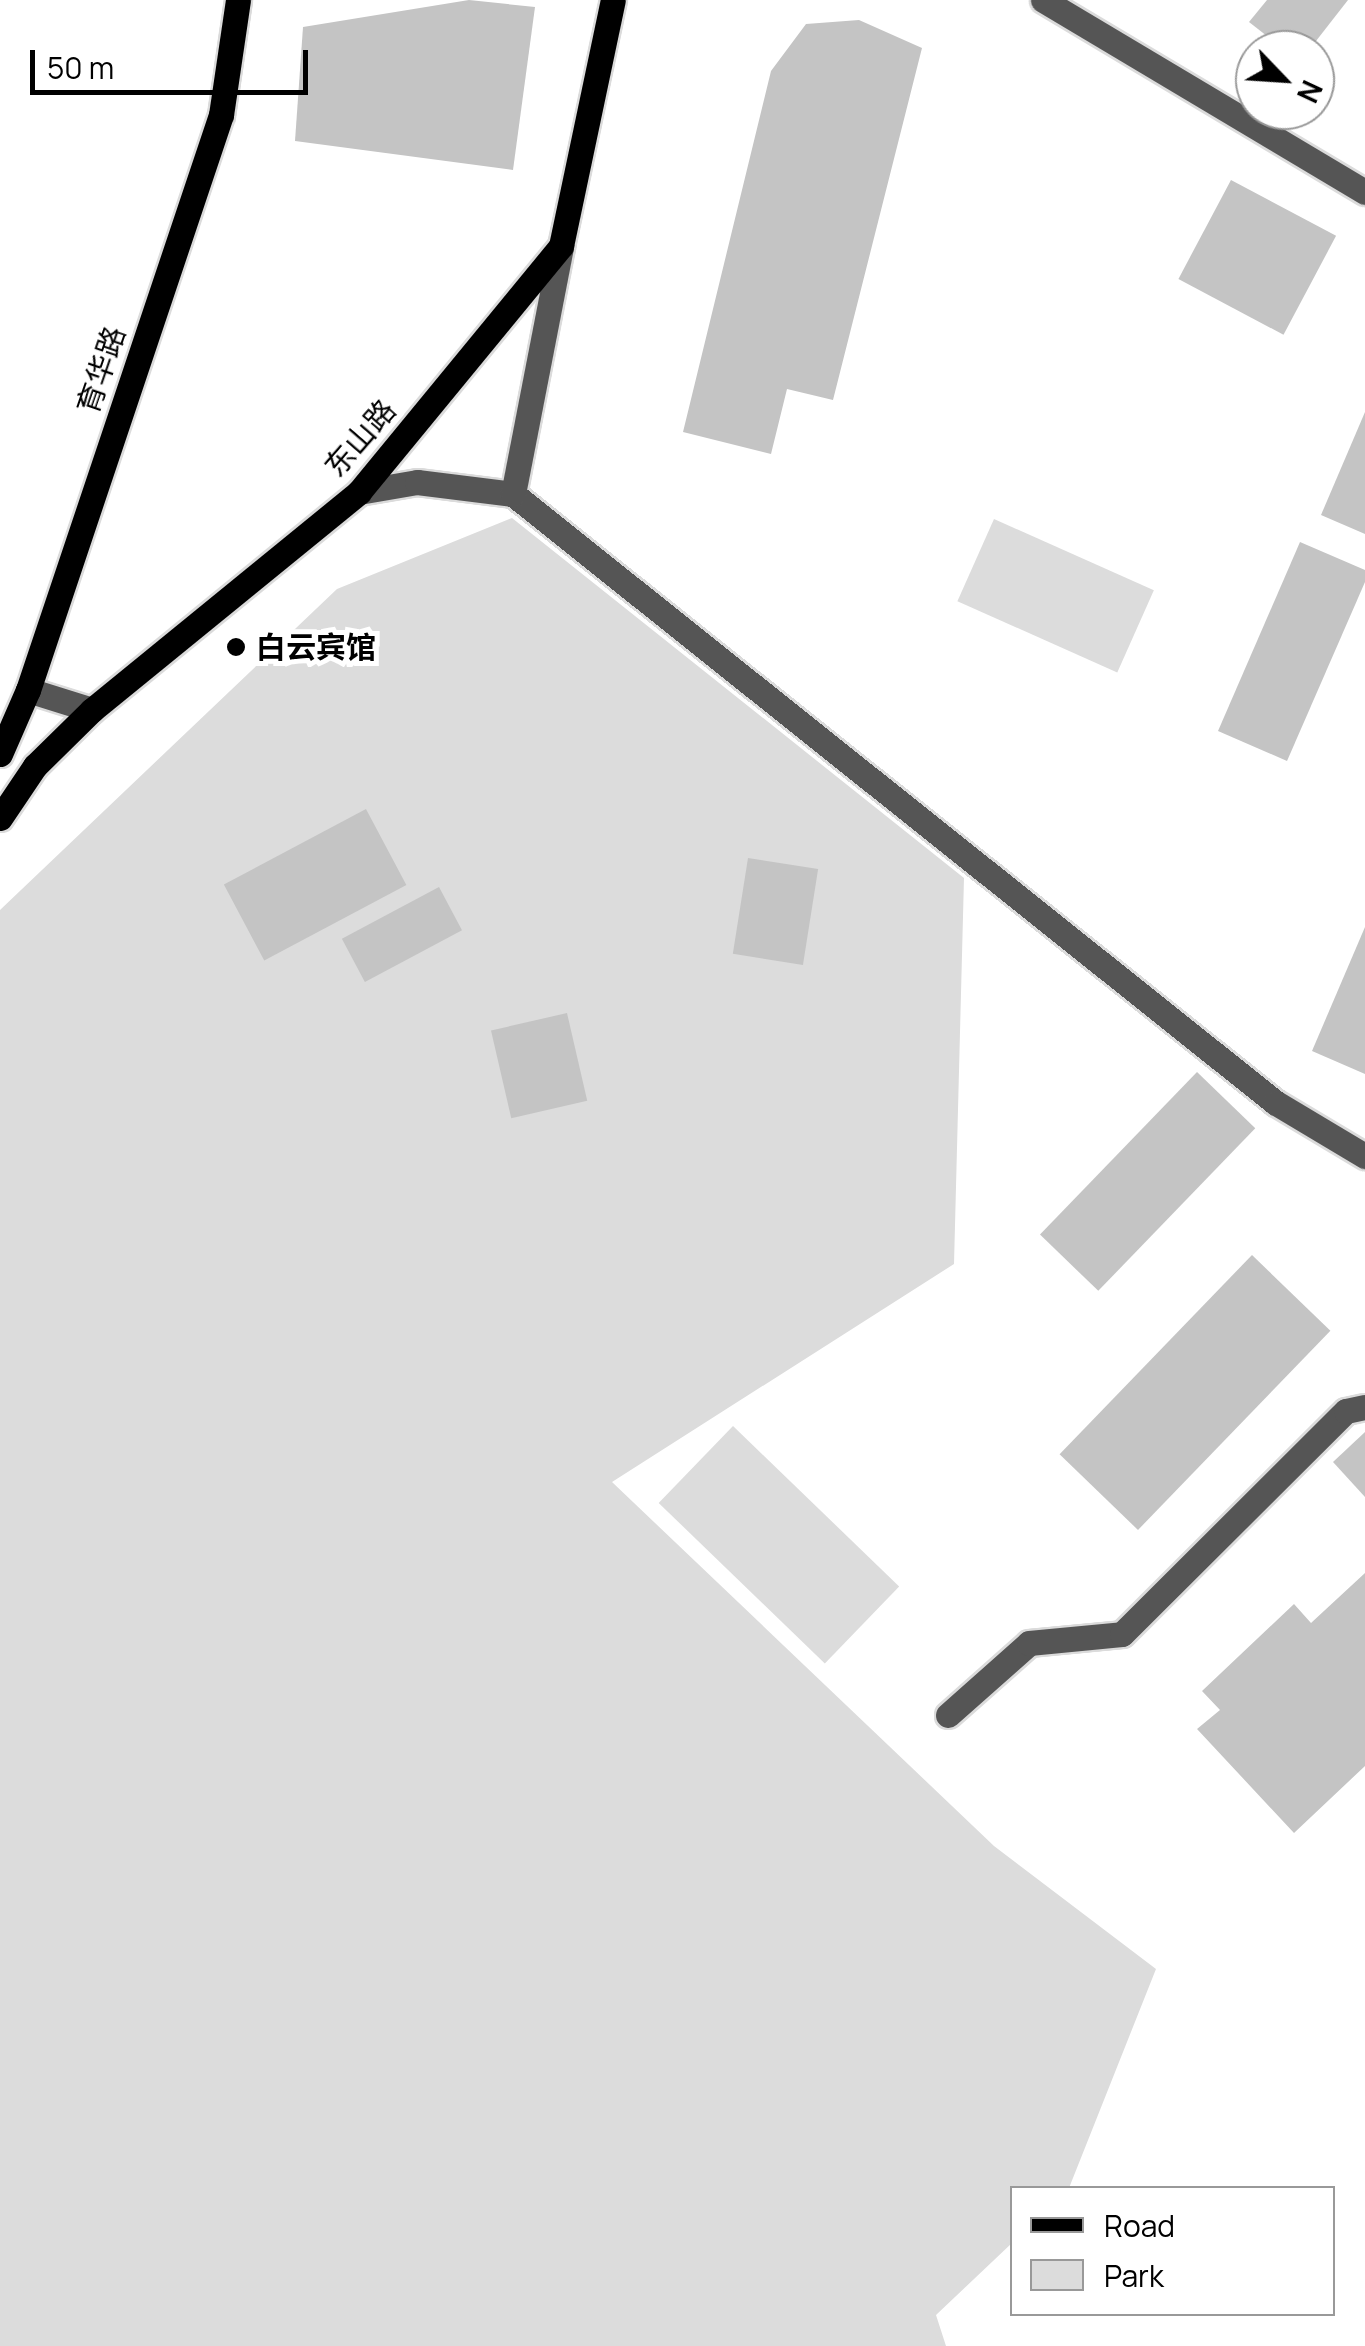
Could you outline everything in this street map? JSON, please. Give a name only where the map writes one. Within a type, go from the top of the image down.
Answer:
[{"type":"main road","name":"育华路","points":[[0,754],[28,690],[221,115],[238,0]]},
{"type":"main road","name":"东山路","points":[[0,818],[35,766],[92,710],[360,492],[562,246],[613,0]]},
{"type":"street","points":[[1043,0],[1365,192]]},
{"type":"street","points":[[513,494],[562,246]]},
{"type":"street","points":[[360,492],[418,482],[513,494],[1276,1102],[1365,1156]]},
{"type":"street","points":[[28,690],[92,710]]},
{"type":"street","points":[[948,1715],[1030,1643],[1122,1634],[1346,1411],[1365,1407]]},
{"type":"green space","points":[[512,518],[964,878],[954,1264],[612,1482],[994,1846],[1156,1969],[1070,2186],[1010,2186],[1010,2245],[936,2315],[946,2346],[0,2346],[0,910],[337,589]]},
{"type":"green space","points":[[994,519],[1154,590],[1117,672],[957,601]]},
{"type":"green space","points":[[733,1426],[899,1586],[825,1663],[659,1503]]},
{"type":"building","points":[[469,0],[535,7],[513,170],[295,141],[303,27]]},
{"type":"building","points":[[1267,0],[1348,0],[1325,30],[1259,30],[1249,22]]},
{"type":"building","points":[[859,20],[922,48],[833,400],[787,389],[771,454],[683,432],[771,71],[806,24]]},
{"type":"building","points":[[1231,180],[1336,236],[1283,335],[1178,279]]},
{"type":"building","points":[[1365,412],[1365,534],[1321,515]]},
{"type":"building","points":[[1300,542],[1365,570],[1365,582],[1287,761],[1218,731]]},
{"type":"building","points":[[366,809],[406,885],[264,961],[224,885]]},
{"type":"building","points":[[748,858],[818,869],[803,965],[733,954]]},
{"type":"building","points":[[439,887],[462,930],[365,982],[342,939]]},
{"type":"building","points":[[1365,927],[1365,1074],[1312,1051]]},
{"type":"building","points":[[567,1013],[587,1101],[511,1118],[491,1031]]},
{"type":"building","points":[[1197,1072],[1255,1128],[1098,1291],[1040,1235]]},
{"type":"building","points":[[1252,1255],[1330,1331],[1138,1530],[1060,1454]]},
{"type":"building","points":[[1365,1432],[1365,1497],[1333,1462]]},
{"type":"building","points":[[1365,1573],[1365,1766],[1294,1833],[1197,1729],[1220,1710],[1202,1691],[1294,1604],[1311,1623]]},
{"type":"place","name":"白云宾馆","points":[[236,647]]}]
